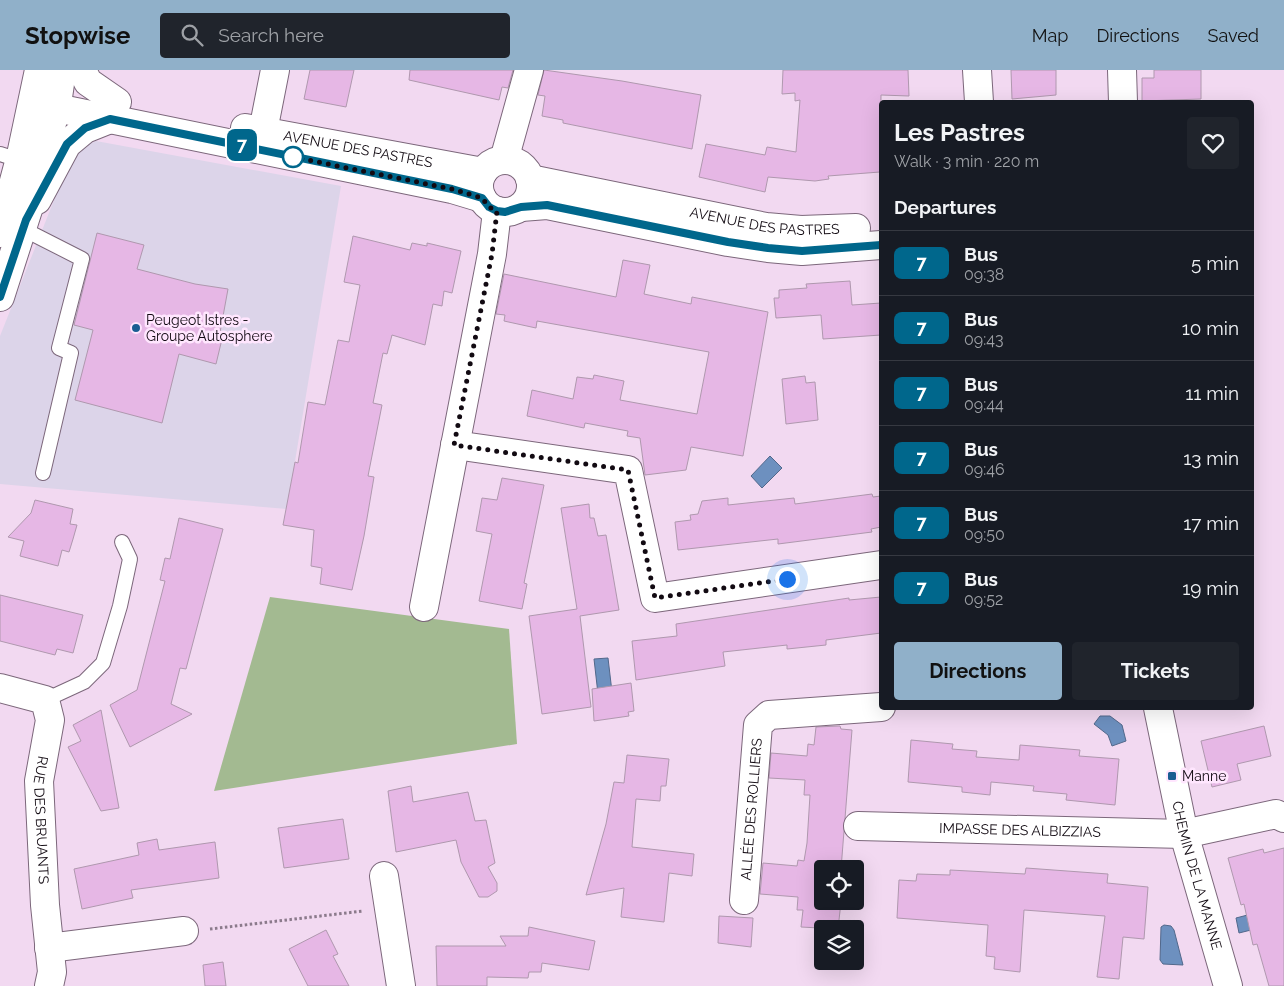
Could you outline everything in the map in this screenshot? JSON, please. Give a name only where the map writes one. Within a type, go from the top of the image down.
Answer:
[{"type":"street","points":[[13,226],[10,157],[39,70]]},
{"type":"street","name":"AVENUE DES PASTRES","points":[[82,70],[88,82],[113,110],[452,189],[497,190],[520,165],[530,179],[766,227],[801,230],[879,226]]},
{"type":"street","points":[[263,131],[275,70]]},
{"type":"street","points":[[424,607],[492,254],[497,190],[529,70]]},
{"type":"street","points":[[977,70],[979,100]]},
{"type":"street","points":[[1122,70],[1123,100]]},
{"type":"street","points":[[0,297],[13,226],[14,204],[32,162],[54,87]]},
{"type":"street","name":"AVENUE DES PASTRES","points":[[54,87],[66,110],[113,110],[263,131],[497,190],[547,205],[728,242],[802,251],[879,245]]},
{"type":"street","points":[[13,226],[67,144],[85,128],[113,110]]},
{"type":"street","points":[[454,445],[628,470],[655,598],[879,565]]},
{"type":"street","points":[[0,688],[45,700]]},
{"type":"street","name":"RUE DES BRUANTS","points":[[45,700],[50,720],[39,781],[45,905],[52,972],[49,986]]},
{"type":"street","name":"ALLÉE DES ROLLIERS","points":[[744,900],[758,725],[769,715],[879,707]]},
{"type":"street","name":"CHEMIN DE LA MANNE","points":[[1158,710],[1184,834],[1228,986]]},
{"type":"street","name":"IMPASSE DES ALBIZZIAS","points":[[858,826],[1184,834],[1276,814],[1284,818]]},
{"type":"street","points":[[384,876],[401,986]]},
{"type":"street","points":[[49,948],[184,932]]},
{"type":"lane","points":[[13,226],[82,259],[59,348],[71,353],[43,473]]},
{"type":"lane","points":[[45,700],[84,682],[103,663],[120,606],[130,559],[122,542]]},
{"type":"path","points":[[184,932],[389,908]]},
{"type":"shaded area","points":[[96,141],[341,186],[287,509],[0,484],[0,336],[74,150]]},
{"type":"green space","points":[[270,597],[509,629],[517,744],[214,791]]},
{"type":"water","points":[[770,456],[782,468],[762,488],[751,476]]},
{"type":"water","points":[[608,658],[612,692],[598,694],[594,659]]},
{"type":"water","points":[[1100,716],[1110,716],[1122,725],[1126,741],[1112,746],[1108,735],[1094,724]]},
{"type":"water","points":[[1263,911],[1267,926],[1239,933],[1236,918]]},
{"type":"water","points":[[1164,925],[1171,926],[1174,930],[1183,965],[1163,964],[1160,960],[1161,927]]},
{"type":"building","points":[[310,70],[354,70],[346,107],[304,99]]},
{"type":"building","points":[[410,70],[513,70],[508,88],[502,87],[499,100],[409,80]]},
{"type":"building","points":[[544,70],[701,95],[692,149],[563,123],[563,120],[542,116],[545,96],[538,95]]},
{"type":"building","points":[[783,70],[908,70],[909,96],[881,95],[881,100],[879,100],[879,172],[828,176],[829,179],[815,181],[768,177],[765,192],[699,177],[706,144],[765,155],[767,147],[796,152],[800,100],[795,101],[795,93],[782,94]]},
{"type":"building","points":[[1011,70],[1056,70],[1056,95],[1012,99]]},
{"type":"building","points":[[1154,70],[1201,70],[1201,99],[1142,100],[1142,78],[1154,78]]},
{"type":"building","name":"Peugeot Istres - Groupe Autosphere","points":[[97,233],[144,245],[137,269],[195,284],[228,289],[219,338],[222,339],[216,364],[179,354],[162,423],[75,400],[93,330],[74,325]]},
{"type":"building","points":[[353,236],[410,250],[412,243],[427,246],[427,243],[461,251],[452,293],[444,291],[442,306],[433,304],[425,345],[392,335],[387,354],[383,353],[373,403],[382,405],[368,476],[374,477],[352,590],[320,584],[322,568],[311,566],[314,530],[283,525],[295,462],[298,463],[308,402],[325,405],[338,340],[349,342],[360,285],[344,282]]},
{"type":"building","points":[[623,260],[650,265],[644,294],[691,304],[692,297],[768,312],[743,456],[691,447],[686,470],[645,475],[640,438],[627,436],[628,431],[585,423],[584,428],[527,416],[532,390],[573,399],[577,377],[593,379],[594,375],[624,381],[620,400],[697,414],[709,352],[537,321],[536,328],[504,321],[505,315],[496,314],[504,274],[616,297]]},
{"type":"building","points":[[850,281],[852,305],[879,303],[879,335],[823,339],[821,315],[776,318],[774,298],[779,298],[779,290],[807,288],[806,284]]},
{"type":"building","points":[[805,376],[806,383],[815,382],[818,420],[786,424],[782,379]]},
{"type":"building","points":[[502,478],[544,485],[524,583],[527,584],[522,609],[479,601],[492,534],[476,531],[482,498],[497,500]]},
{"type":"building","points":[[872,494],[873,497],[879,496],[879,527],[871,529],[872,532],[778,544],[778,539],[678,550],[675,522],[691,520],[690,515],[698,514],[702,501],[728,498],[728,505],[794,498],[795,504]]},
{"type":"building","points":[[35,500],[73,509],[70,524],[77,525],[69,552],[62,550],[58,566],[20,556],[24,541],[8,537],[31,513]]},
{"type":"building","points":[[589,504],[590,518],[594,518],[598,536],[606,535],[619,610],[580,616],[591,707],[542,714],[529,616],[577,609],[561,508]]},
{"type":"building","points":[[179,518],[223,529],[186,669],[180,668],[171,704],[192,714],[130,747],[110,705],[137,690],[165,581],[160,580],[165,558],[170,559]]},
{"type":"building","points":[[0,595],[83,615],[73,653],[57,649],[55,655],[0,641]]},
{"type":"building","points":[[879,597],[879,633],[826,640],[826,645],[787,649],[787,645],[723,652],[725,666],[636,680],[632,641],[677,636],[676,624],[849,598],[849,600]]},
{"type":"building","points":[[631,683],[634,711],[628,712],[629,716],[594,721],[592,689]]},
{"type":"building","points":[[101,710],[119,808],[101,811],[68,747],[81,741],[73,725]]},
{"type":"building","points":[[840,726],[841,729],[852,730],[842,860],[814,860],[814,910],[840,910],[839,920],[814,920],[814,928],[801,927],[803,910],[797,910],[798,897],[760,894],[763,863],[797,866],[798,860],[804,861],[807,843],[810,795],[804,795],[805,780],[769,778],[771,753],[807,756],[808,744],[814,745],[816,727]]},
{"type":"building","points":[[1264,726],[1271,756],[1237,764],[1241,780],[1212,787],[1201,741]]},
{"type":"building","points":[[911,740],[953,744],[952,749],[977,751],[976,757],[1019,760],[1020,745],[1080,750],[1079,756],[1119,759],[1115,805],[1066,800],[1067,794],[1033,791],[1034,786],[991,782],[990,795],[962,792],[962,787],[908,782]]},
{"type":"building","points":[[627,755],[669,759],[666,786],[661,786],[660,801],[636,799],[632,847],[694,854],[692,876],[669,873],[664,922],[621,917],[624,888],[586,895],[606,824],[614,782],[624,783]]},
{"type":"building","points":[[411,786],[413,802],[468,792],[475,821],[486,820],[495,863],[488,867],[497,883],[497,891],[488,897],[479,897],[461,862],[456,840],[396,852],[388,791]]},
{"type":"building","points":[[343,819],[349,859],[284,868],[278,828]]},
{"type":"building","points":[[157,839],[159,850],[215,842],[219,878],[131,890],[133,898],[82,909],[74,869],[139,855],[137,843]]},
{"type":"building","points":[[1284,848],[1284,986],[1269,986],[1257,944],[1253,945],[1244,904],[1241,905],[1228,858],[1263,849],[1264,853]]},
{"type":"building","points":[[1026,868],[1108,874],[1107,883],[1148,887],[1144,939],[1123,937],[1119,979],[1097,977],[1105,916],[1024,910],[1020,972],[994,969],[995,957],[986,956],[988,925],[897,918],[899,880],[916,881],[917,874],[950,875],[950,870],[1025,874]]},
{"type":"building","points":[[719,916],[753,918],[751,947],[718,943]]},
{"type":"building","points":[[529,927],[595,941],[589,970],[542,963],[541,972],[529,972],[528,978],[487,977],[487,986],[437,986],[436,946],[506,946],[500,936],[528,936]]},
{"type":"building","points":[[326,930],[338,954],[333,956],[349,986],[308,986],[289,949]]},
{"type":"building","points":[[223,962],[226,986],[205,986],[203,965]]},
{"type":"bus line","name":"7","points":[[0,297],[26,220],[67,144],[85,128],[110,119],[452,189],[482,198],[489,207],[497,211],[514,211],[521,207],[547,205],[728,242],[768,248],[802,251],[879,245]]},
{"type":"place","name":"Peugeot Istres - Groupe Autosphere","points":[[136,328]]},
{"type":"place","name":"Manne","points":[[1172,776]]},
{"type":"route","points":[[293,157],[452,189],[482,198],[489,207],[497,211],[492,254],[454,445],[628,470],[655,598],[787,579]]}]
